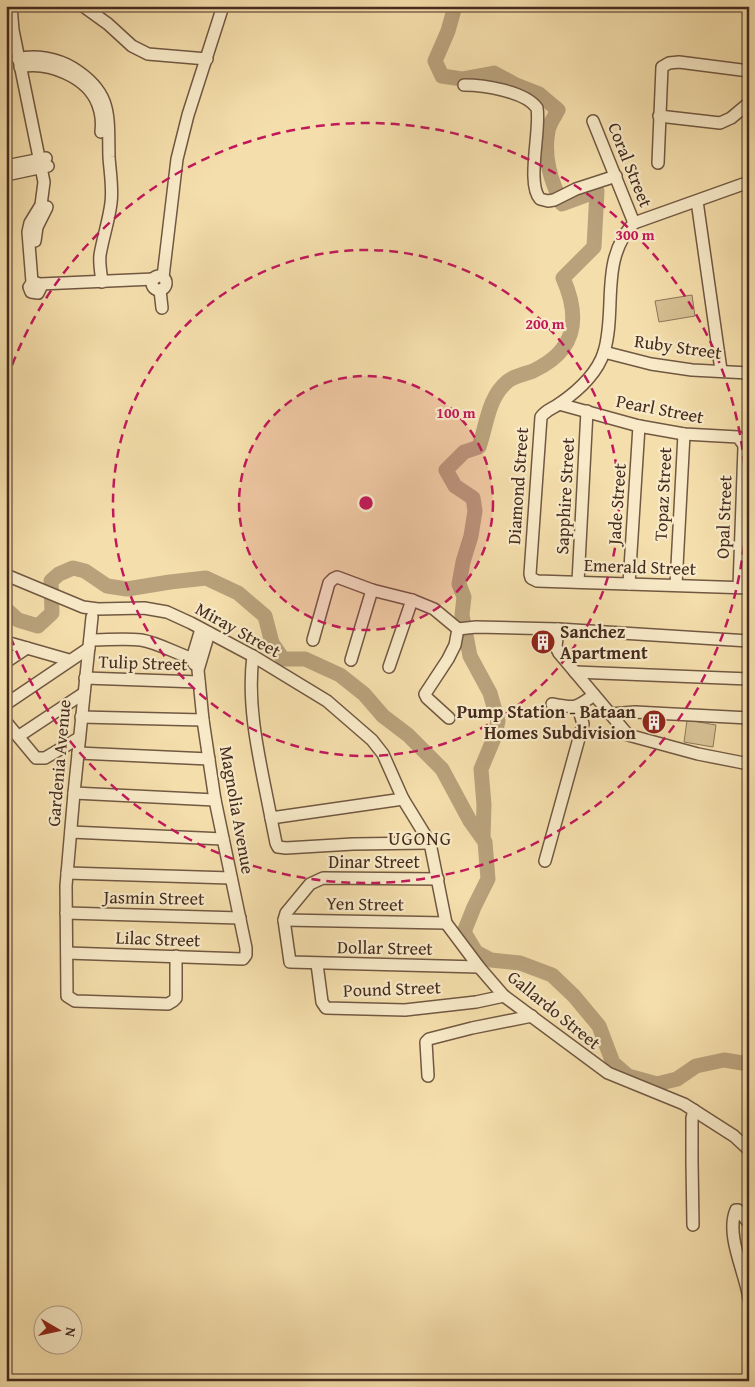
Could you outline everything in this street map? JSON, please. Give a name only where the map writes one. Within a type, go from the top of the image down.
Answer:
[{"type":"street","points":[[11,6],[13,26],[23,62],[43,163],[44,207],[37,227],[31,236],[32,262],[37,285],[157,282]]},
{"type":"street","points":[[13,26],[19,6]]},
{"type":"street","points":[[83,6],[155,53],[205,55]]},
{"type":"street","points":[[96,6],[110,22]]},
{"type":"street","points":[[205,55],[216,6]]},
{"type":"street","points":[[162,308],[157,282],[174,158],[190,100],[222,6]]},
{"type":"street","points":[[23,62],[56,70],[85,81],[98,96],[98,106],[105,125],[108,200],[97,258],[99,282]]},
{"type":"street","points":[[658,163],[662,67],[669,62],[679,62],[749,71]]},
{"type":"street","points":[[464,85],[487,87],[515,94],[527,99],[534,105],[538,113],[533,166],[536,192],[540,200],[548,201],[576,189],[616,176]]},
{"type":"street","points":[[659,116],[720,123],[731,118],[749,103]]},
{"type":"street","name":"Coral Street","points":[[593,120],[634,223]]},
{"type":"street","points":[[6,175],[19,168],[43,163]]},
{"type":"street","points":[[6,166],[19,168]]},
{"type":"street","points":[[634,223],[749,182]]},
{"type":"street","points":[[697,200],[722,370]]},
{"type":"street","name":"Diamond Street","points":[[531,578],[541,417],[544,412],[559,404],[587,381],[604,352],[608,326],[610,281],[615,256],[627,230],[634,223]]},
{"type":"street","points":[[74,285],[99,282],[157,282]]},
{"type":"street","name":"Ruby Street","points":[[604,352],[651,364],[692,370],[722,370],[749,373]]},
{"type":"street","name":"Pearl Street","points":[[559,404],[640,426],[684,434],[738,437],[746,450]]},
{"type":"street","name":"Sapphire Street","points":[[578,582],[587,411]]},
{"type":"street","name":"Jade Street","points":[[629,584],[640,426]]},
{"type":"street","name":"Topaz Street","points":[[676,585],[684,434]]},
{"type":"street","name":"Opal Street","points":[[744,588],[746,450]]},
{"type":"street","name":"Miray Street","points":[[6,576],[91,609],[154,609],[167,612],[253,656],[327,701],[372,740],[383,754],[403,799]]},
{"type":"street","points":[[313,640],[329,583],[337,577],[372,590],[412,600],[439,612],[464,628],[558,629],[749,641]]},
{"type":"street","name":"Emerald Street","points":[[531,578],[537,581],[744,588]]},
{"type":"street","points":[[351,660],[372,590]]},
{"type":"street","points":[[389,667],[412,600]]},
{"type":"street","name":"Gardenia Avenue","points":[[92,617],[67,873],[68,996],[75,1001],[85,1002],[168,1004],[176,998],[176,956]]},
{"type":"street","points":[[449,718],[425,694],[448,659],[464,628]]},
{"type":"street","points":[[558,629],[556,647],[564,660],[628,735],[698,754],[749,764]]},
{"type":"street","name":"Magnolia Avenue","points":[[205,631],[197,663],[203,720],[215,800],[246,955]]},
{"type":"street","points":[[6,704],[90,644],[141,640],[197,663]]},
{"type":"street","points":[[6,642],[69,660]]},
{"type":"street","points":[[6,662],[27,648]]},
{"type":"street","points":[[253,656],[250,688],[259,754],[278,847],[430,843]]},
{"type":"street","points":[[575,672],[749,679]]},
{"type":"street","name":"Tulip Street","points":[[85,678],[199,682]]},
{"type":"street","points":[[19,736],[84,693]]},
{"type":"street","points":[[552,704],[572,708],[578,707],[594,695]]},
{"type":"street","points":[[545,861],[583,724],[578,707]]},
{"type":"street","points":[[610,714],[635,712],[749,718]]},
{"type":"street","points":[[81,717],[203,720]]},
{"type":"street","points":[[6,722],[36,758],[40,759],[79,738]]},
{"type":"street","points":[[78,753],[209,758]]},
{"type":"street","points":[[74,793],[215,800]]},
{"type":"street","points":[[271,818],[403,799]]},
{"type":"street","name":"Gallardo Street","points":[[403,799],[430,843],[446,923],[479,967],[504,996],[608,1073],[634,1085],[670,1097],[694,1110],[734,1136],[749,1150]]},
{"type":"street","points":[[70,832],[223,839]]},
{"type":"street","points":[[67,873],[231,878]]},
{"type":"street","name":"Dinar Street","points":[[284,920],[291,904],[310,884],[323,878],[438,879]]},
{"type":"street","name":"Jasmin Street","points":[[66,913],[240,918]]},
{"type":"street","name":"Yen Street","points":[[284,920],[446,923]]},
{"type":"street","name":"Dollar Street","points":[[284,920],[290,962],[479,967]]},
{"type":"street","name":"Lilac Street","points":[[67,953],[243,959],[246,955]]},
{"type":"street","name":"Pound Street","points":[[317,964],[322,1002],[326,1008],[405,1010],[476,1002],[504,996]]},
{"type":"street","points":[[428,1076],[426,1042],[429,1039],[532,1016]]},
{"type":"street","points":[[693,1225],[692,1118],[694,1110]]},
{"type":"street","points":[[749,1223],[738,1210],[736,1211],[733,1220],[734,1241],[749,1300]]},
{"type":"shaded area","points":[[692,295],[695,316],[659,322],[655,301]]},
{"type":"shaded area","points":[[687,720],[716,725],[713,747],[684,742]]},
{"type":"waterway","points":[[455,6],[448,31],[435,61],[442,76],[462,79],[494,73],[516,85],[539,94],[558,110],[549,128],[547,159],[551,178],[562,204],[597,191],[594,247],[563,278],[569,293],[573,320],[566,344],[547,363],[533,371],[510,379],[501,387],[489,411],[479,447],[464,452],[446,470],[455,486],[473,498],[475,511],[471,536],[459,584],[464,597],[462,615],[470,656],[490,693],[498,721],[494,738],[481,769],[484,805],[483,838]]},
{"type":"waterway","points":[[6,609],[18,620],[38,626],[52,613],[51,581],[59,574],[73,568],[85,571],[107,586],[127,589],[206,578],[238,593],[265,616],[272,643],[283,659],[305,659],[340,675],[364,694],[383,716],[408,735],[442,769],[470,821],[485,842],[488,879],[464,932],[476,952],[491,960],[520,963],[552,975],[574,996],[599,1026],[613,1063],[628,1076],[657,1084],[677,1079],[696,1066],[724,1060],[749,1064]]},
{"type":"place","name":"Sanchez Apartment","points":[[543,642]]},
{"type":"place","name":"Pump Station - Bataan Homes Subdivision","points":[[654,722]]},
{"type":"district","name":"UGONG","points":[[420,838]]}]
